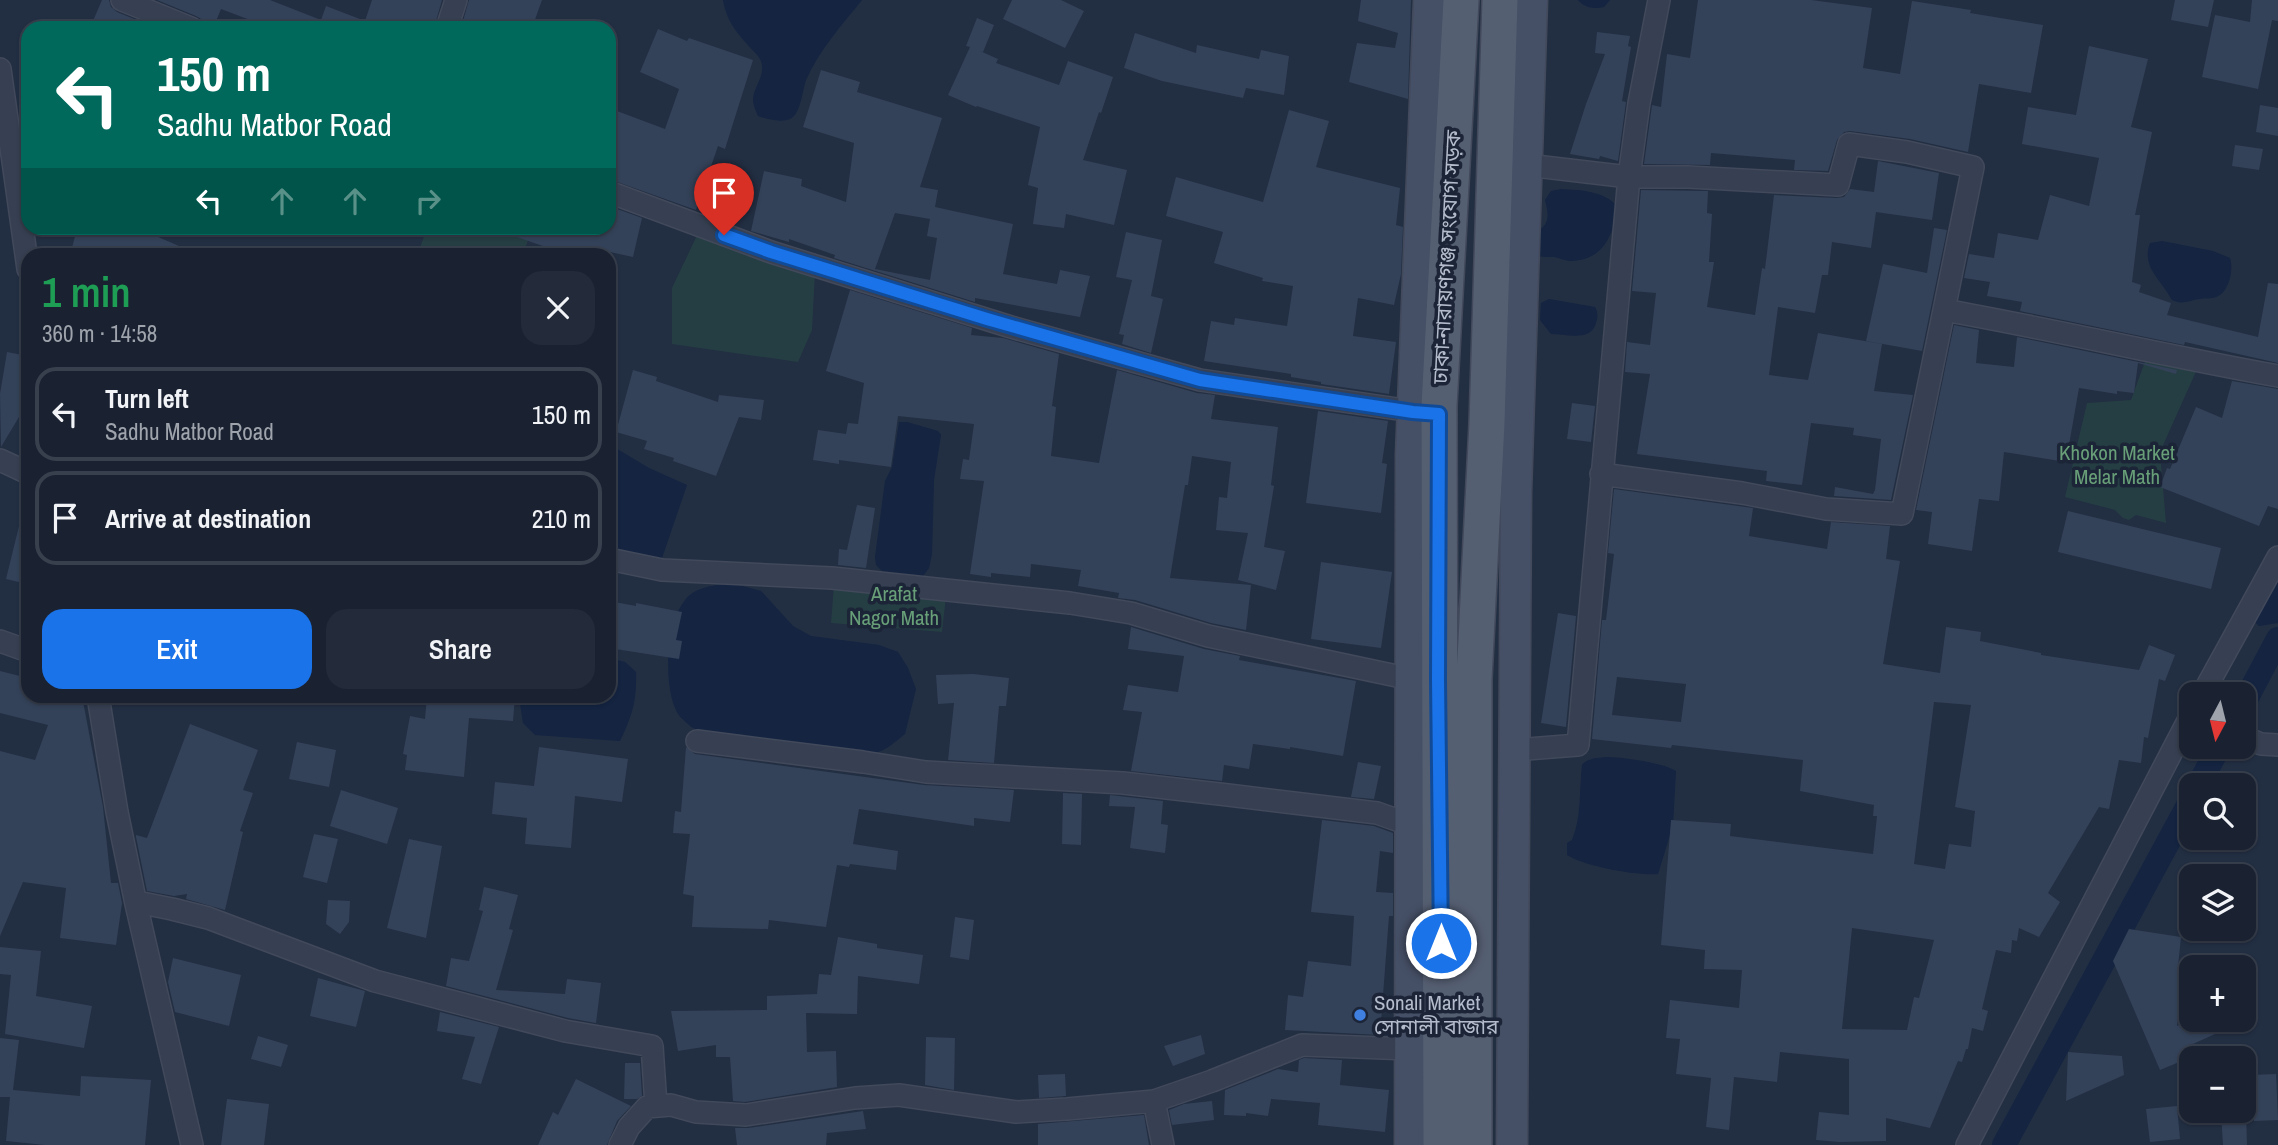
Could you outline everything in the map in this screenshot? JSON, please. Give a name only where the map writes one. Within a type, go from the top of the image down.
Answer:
[{"type":"main road","name":"ঢাকা-নারায়ণগঞ্জ সংযোগ সড়ক","points":[[1441,1145],[1438,680],[1426,413],[1461,0]]},
{"type":"main road","name":"ঢাকা-নারায়ণগঞ্জ সংযোগ সড়ক","points":[[1474,1145],[1474,679],[1505,354],[1500,0]]},
{"type":"street","points":[[122,0],[174,21]]},
{"type":"street","points":[[449,21],[456,0]]},
{"type":"street","points":[[1410,1145],[1411,679],[1426,413],[1429,0]]},
{"type":"street","points":[[1512,1145],[1516,493],[1505,354],[1527,165],[1532,0]]},
{"type":"street","points":[[1515,750],[1578,745],[1629,177],[1659,0]]},
{"type":"street","points":[[0,69],[21,218]]},
{"type":"street","points":[[1527,165],[1629,177],[1688,177],[1838,185],[1849,144],[1907,152],[1973,167],[1902,514],[1826,509],[1742,493],[1601,474]]},
{"type":"street","points":[[616,195],[771,252],[1012,327],[1200,380],[1426,413]]},
{"type":"street","points":[[1944,310],[2278,376]]},
{"type":"street","points":[[0,460],[21,470]]},
{"type":"street","points":[[2209,682],[2278,557]]},
{"type":"street","points":[[616,560],[662,570],[832,578],[1070,603],[1130,613],[1208,636],[1411,679]]},
{"type":"street","points":[[0,641],[21,648]]},
{"type":"street","points":[[99,703],[136,904],[192,1145]]},
{"type":"street","points":[[1967,1145],[2179,739]]},
{"type":"street","points":[[697,741],[926,772],[1123,783],[1228,795],[1377,813],[1411,825]]},
{"type":"street","points":[[136,904],[142,903],[208,918],[399,988],[565,1031],[652,1046],[656,1106]]},
{"type":"street","points":[[620,1145],[629,1126],[647,1107],[671,1105],[696,1112],[746,1115],[855,1098],[900,1095],[1016,1112],[1154,1101],[1302,1045],[1410,1049]]},
{"type":"street","points":[[1154,1101],[1163,1145]]},
{"type":"green space","points":[[700,229],[815,272],[812,330],[798,362],[672,344],[672,288]]},
{"type":"green space","points":[[424,235],[530,235],[525,248],[420,248]]},
{"type":"green space","name":"Khokon Market Melar Math","points":[[2146,359],[2198,367],[2160,452],[2166,523],[2136,515],[2129,520],[2115,510],[2065,497],[2087,403],[2131,400]]},
{"type":"green space","name":"Arafat Nagor Math","points":[[834,584],[946,597],[942,632],[831,623]]},
{"type":"water","points":[[723,0],[862,0],[818,58],[806,80],[797,112],[790,119],[782,121],[758,116],[753,99],[761,76],[761,61],[731,24]]},
{"type":"water","points":[[1578,0],[1610,0],[1604,7],[1596,8],[1586,6]]},
{"type":"water","points":[[1561,189],[1599,194],[1617,206],[1610,235],[1592,256],[1569,261],[1537,256],[1531,238],[1546,222],[1548,214],[1545,200],[1551,191]]},
{"type":"water","points":[[2162,241],[2213,251],[2230,258],[2231,274],[2224,291],[2212,298],[2182,302],[2172,300],[2148,259],[2150,243]]},
{"type":"water","points":[[1549,299],[1595,307],[1597,317],[1593,329],[1577,336],[1551,334],[1540,320],[1541,303]]},
{"type":"water","points":[[899,422],[938,431],[941,435],[934,480],[932,554],[929,568],[923,576],[885,574],[876,565],[885,481],[892,467]]},
{"type":"water","points":[[616,448],[649,468],[687,485],[661,561],[616,550]]},
{"type":"water","points":[[2278,573],[2278,623],[2259,626],[2252,619]]},
{"type":"water","points":[[731,583],[761,591],[793,626],[811,636],[879,645],[898,652],[916,689],[905,734],[883,750],[868,753],[827,746],[733,738],[700,731],[690,726],[677,712],[672,698],[668,667],[671,633],[682,604],[691,594]]},
{"type":"water","points":[[616,660],[625,662],[636,672],[633,708],[620,741],[535,735],[523,723],[520,703],[616,703]]},
{"type":"water","points":[[1607,757],[1653,763],[1676,771],[1673,825],[1658,874],[1611,869],[1585,863],[1567,855],[1567,843],[1572,840],[1577,822],[1582,765],[1590,760]]},
{"type":"building","points":[[102,0],[109,0],[111,7],[117,12],[139,21],[93,21]]},
{"type":"building","points":[[157,0],[270,0],[321,20],[326,6],[365,21],[253,21],[221,9],[216,21],[205,21]]},
{"type":"building","points":[[372,0],[442,0],[436,21],[365,21]]},
{"type":"building","points":[[469,0],[542,0],[534,21],[463,21]]},
{"type":"building","points":[[1012,0],[1061,0],[1084,11],[1065,48],[1003,19]]},
{"type":"building","points":[[1361,0],[1411,0],[1408,99],[1349,82],[1357,43],[1395,48],[1398,33],[1358,21]]},
{"type":"building","points":[[1698,0],[1811,0],[1872,8],[1863,68],[1900,74],[1912,1],[2043,25],[2031,93],[1979,84],[1968,152],[1910,139],[1850,131],[1844,132],[1837,140],[1828,171],[1794,170],[1795,160],[1711,153],[1710,165],[1644,164],[1652,105],[1661,107],[1667,54],[1690,58]]},
{"type":"building","points":[[2175,0],[2214,0],[2208,27],[2171,20]]},
{"type":"building","points":[[2252,0],[2278,0],[2278,21],[2272,20],[2258,89],[2202,77],[2215,15],[2250,22]]},
{"type":"building","points":[[977,18],[994,25],[983,52],[980,51],[998,59],[996,63],[1059,85],[1068,61],[1113,77],[1083,160],[1127,170],[1114,225],[1066,214],[1064,228],[1033,224],[1038,188],[1028,185],[1040,127],[976,107],[948,95],[970,47],[966,46]]},
{"type":"building","points":[[658,29],[687,41],[689,38],[753,60],[725,149],[718,146],[696,210],[616,181],[616,111],[665,129],[679,89],[640,72]]},
{"type":"building","points":[[1597,32],[1630,36],[1628,46],[1631,47],[1622,101],[1626,102],[1618,161],[1600,156],[1599,159],[1570,154],[1605,54],[1595,53]]},
{"type":"building","points":[[1135,33],[1196,53],[1197,45],[1259,59],[1261,50],[1289,56],[1284,95],[1246,88],[1243,98],[1162,81],[1124,68]]},
{"type":"building","points":[[2089,46],[2148,59],[2131,127],[2152,132],[2135,215],[2140,215],[2132,282],[2141,285],[2139,292],[2171,303],[2167,315],[2258,337],[2268,283],[2278,284],[2278,363],[2185,342],[2184,345],[2020,311],[2022,302],[1987,296],[1990,282],[1964,278],[1969,254],[1994,258],[1998,233],[2038,240],[2050,195],[2089,206],[2099,158],[2022,144],[2028,107],[2076,115]]},
{"type":"building","points":[[821,70],[860,82],[857,92],[942,118],[920,187],[938,190],[935,207],[1013,224],[1003,274],[1057,284],[1060,270],[1090,276],[1080,317],[975,298],[975,302],[834,258],[835,255],[789,239],[789,242],[751,231],[764,171],[802,179],[801,186],[846,202],[854,143],[803,127]],"holes":[[[895,213],[930,219],[927,236],[937,238],[930,280],[875,269]]]},
{"type":"building","points":[[2260,105],[2278,108],[2278,136],[2256,132]]},
{"type":"building","points":[[1289,110],[1329,121],[1316,167],[1400,188],[1396,225],[1403,227],[1401,274],[1394,305],[1358,298],[1353,336],[1396,342],[1389,394],[1321,384],[1291,377],[1291,374],[1204,361],[1211,321],[1234,325],[1235,318],[1287,326],[1293,286],[1262,281],[1263,278],[1214,263],[1223,232],[1166,216],[1176,177],[1263,202]]},
{"type":"building","points":[[2235,145],[2263,149],[2259,170],[2232,166]]},
{"type":"building","points":[[1878,161],[1939,173],[1932,220],[1876,212],[1871,248],[1832,242],[1828,275],[1822,275],[1815,313],[1778,307],[1769,375],[1808,380],[1818,333],[1882,344],[1874,391],[1913,395],[1891,500],[1834,496],[1835,487],[1873,494],[1875,490],[1881,439],[1853,435],[1854,428],[1811,423],[1802,485],[1766,481],[1767,471],[1637,454],[1650,374],[1625,372],[1627,342],[1650,345],[1656,293],[1632,291],[1641,190],[1708,191],[1707,213],[1712,214],[1709,262],[1714,262],[1707,307],[1755,315],[1762,268],[1765,269],[1774,195],[1837,198],[1844,197],[1850,189],[1874,192]]},
{"type":"building","points":[[616,209],[642,218],[633,257],[616,253],[616,248],[549,248],[511,235],[616,235]]},
{"type":"building","points":[[1934,228],[1947,230],[1922,351],[1866,341],[1883,264],[1927,273]]},
{"type":"building","points":[[1126,232],[1162,240],[1151,296],[1163,299],[1151,353],[1122,344],[1124,335],[1119,334],[1132,280],[1116,277]]},
{"type":"building","points":[[75,235],[154,235],[184,248],[72,248]]},
{"type":"building","points":[[850,290],[972,328],[971,335],[1003,338],[1059,354],[1052,406],[1056,407],[1051,456],[1099,463],[1117,370],[1197,393],[1215,395],[1211,419],[1278,427],[1271,485],[1274,486],[1264,547],[1285,551],[1276,590],[1238,580],[1248,533],[1216,530],[1219,497],[1227,498],[1231,462],[1192,456],[1170,578],[1251,585],[1246,630],[1211,623],[1135,600],[1118,598],[1119,593],[1078,586],[1081,570],[1031,564],[1030,577],[970,574],[984,481],[960,479],[963,459],[969,460],[974,424],[898,416],[891,467],[839,460],[839,464],[813,460],[818,430],[846,434],[848,423],[858,424],[864,383],[826,371]]},
{"type":"building","points":[[1954,325],[1979,330],[1976,363],[2014,367],[2017,337],[2177,370],[2176,374],[2138,363],[2134,393],[2117,391],[2117,394],[2079,388],[2066,462],[2004,452],[1999,501],[1979,499],[1972,551],[1928,544],[1932,512],[1916,510]]},
{"type":"building","points":[[7,352],[21,355],[19,417],[1,447],[0,394]]},
{"type":"building","points":[[633,370],[657,377],[656,381],[718,402],[719,395],[764,400],[761,420],[739,417],[716,476],[673,461],[674,458],[644,449],[647,441],[616,432]]},
{"type":"building","points":[[2232,381],[2278,389],[2278,509],[2268,506],[2259,526],[2160,487],[2196,407],[2222,418]]},
{"type":"building","points":[[1572,403],[1595,406],[1591,442],[1567,439]]},
{"type":"building","points":[[1318,411],[1388,421],[1382,463],[1387,464],[1381,513],[1306,503]]},
{"type":"building","points":[[1614,489],[1753,508],[1749,536],[1827,549],[1831,522],[1890,526],[1886,559],[1900,561],[1883,664],[1940,673],[1946,627],[1981,632],[1980,641],[2041,655],[2139,670],[2149,645],[2175,655],[2165,681],[2159,679],[2148,738],[2144,737],[2141,763],[2119,760],[2109,809],[2099,807],[2048,893],[2060,902],[2039,937],[2019,928],[2017,941],[2012,940],[2011,953],[1996,950],[1982,1009],[1988,1011],[1983,1031],[1972,1028],[1968,1049],[1962,1062],[1958,1061],[1930,1128],[1886,1118],[1886,1141],[1816,1140],[1819,1112],[1849,1115],[1849,1059],[1780,1052],[1777,1082],[1734,1077],[1729,1130],[1706,1127],[1711,1078],[1676,1074],[1680,1039],[1666,1038],[1670,1000],[1739,1008],[1742,970],[1704,969],[1705,950],[1661,945],[1671,820],[1731,824],[1730,836],[1873,854],[1877,816],[1873,816],[1874,805],[1800,791],[1803,760],[1592,739],[1602,620],[1606,620],[1614,554],[1608,553]],"holes":[[[1617,677],[1686,684],[1681,722],[1612,715]],[[1934,702],[1971,705],[1955,807],[1975,811],[1971,847],[1949,844],[1945,869],[1914,864]],[[1852,928],[1934,940],[1919,998],[1914,997],[1907,1030],[1842,1029]]]},
{"type":"building","points":[[857,505],[875,508],[866,568],[838,565],[839,549],[847,550]]},
{"type":"building","points":[[2068,511],[2221,548],[2211,589],[2058,552]]},
{"type":"building","points":[[21,518],[21,583],[6,579]]},
{"type":"building","points":[[1321,562],[1392,572],[1381,648],[1311,639]]},
{"type":"building","points":[[616,602],[636,606],[636,603],[682,612],[676,640],[682,641],[679,659],[616,649]]},
{"type":"building","points":[[1558,613],[1576,616],[1566,727],[1541,723]]},
{"type":"building","points":[[1131,627],[1204,649],[1240,656],[1239,660],[1356,681],[1343,756],[1253,744],[1249,769],[1224,765],[1222,781],[1131,771],[1142,712],[1123,710],[1128,685],[1178,692],[1184,656],[1128,649]]},
{"type":"building","points":[[0,671],[21,676],[21,703],[83,703],[103,807],[111,883],[118,883],[122,903],[116,945],[60,938],[66,888],[23,882],[0,936],[0,751],[35,760],[48,725],[0,713]]},
{"type":"building","points":[[973,674],[1009,678],[1006,706],[999,706],[994,763],[948,760],[954,703],[938,704],[936,675]]},
{"type":"building","points":[[426,703],[514,703],[513,721],[469,718],[464,777],[405,770],[407,755],[403,754],[410,716],[425,719]]},
{"type":"building","points":[[190,724],[258,750],[243,790],[253,793],[240,831],[243,832],[225,910],[186,899],[187,894],[174,896],[147,891],[136,837],[147,838]]},
{"type":"building","points":[[297,742],[336,750],[329,787],[289,779]]},
{"type":"building","points":[[539,747],[628,759],[622,802],[575,796],[571,848],[525,844],[527,818],[492,814],[495,782],[534,786]]},
{"type":"building","points":[[686,747],[695,754],[924,785],[1014,790],[1010,822],[974,818],[974,826],[859,809],[853,844],[898,851],[896,870],[837,865],[826,927],[769,920],[768,929],[692,927],[694,896],[683,894],[690,834],[673,833],[675,811],[681,812]]},
{"type":"building","points":[[1358,762],[1381,766],[1374,799],[1351,797]]},
{"type":"building","points":[[341,790],[398,808],[387,844],[330,826]]},
{"type":"building","points":[[1063,793],[1082,794],[1081,845],[1062,844]]},
{"type":"building","points":[[1110,795],[1163,801],[1161,824],[1168,825],[1165,853],[1130,848],[1135,807],[1109,806]]},
{"type":"building","points":[[1322,820],[1374,826],[1393,833],[1393,853],[1380,851],[1376,892],[1393,893],[1380,1035],[1285,1030],[1288,995],[1303,997],[1308,961],[1351,966],[1354,916],[1311,912]]},
{"type":"building","points":[[314,834],[338,839],[327,883],[303,877]]},
{"type":"building","points":[[409,839],[442,846],[426,938],[387,928]]},
{"type":"building","points":[[484,887],[518,895],[509,929],[513,930],[496,990],[565,994],[567,979],[601,983],[596,1023],[446,986],[451,958],[469,961],[483,911],[479,910]]},
{"type":"building","points":[[328,900],[350,901],[349,922],[340,934],[326,924]]},
{"type":"building","points":[[955,917],[974,920],[969,960],[950,957]]},
{"type":"building","points":[[2129,929],[2179,937],[2179,1032],[2219,1032],[2188,1046],[2179,1046],[2179,1062],[2160,1070],[2113,961]]},
{"type":"building","points":[[838,937],[877,944],[877,948],[923,955],[919,984],[858,976],[857,1014],[806,1013],[807,1052],[836,1051],[837,1087],[745,1102],[733,1101],[730,1057],[716,1057],[716,1045],[678,1051],[671,1011],[767,1010],[767,996],[817,994],[819,974],[831,975]]},
{"type":"building","points":[[0,947],[41,951],[36,996],[92,1006],[84,1048],[5,1034],[11,975],[0,974]]},
{"type":"building","points":[[173,958],[241,975],[229,1026],[175,1012],[168,982]]},
{"type":"building","points":[[318,978],[365,991],[356,1027],[310,1016]]},
{"type":"building","points":[[440,1012],[499,1027],[481,1084],[462,1079],[475,1037],[437,1031]]},
{"type":"building","points":[[1201,1035],[1205,1054],[1173,1066],[1164,1046]]},
{"type":"building","points":[[258,1036],[288,1045],[281,1067],[251,1059]]},
{"type":"building","points":[[926,1037],[955,1038],[954,1090],[925,1085]]},
{"type":"building","points":[[0,1038],[19,1040],[13,1090],[80,1096],[81,1076],[151,1080],[145,1145],[45,1145],[6,1141],[10,1097],[0,1097]]},
{"type":"building","points":[[2068,1052],[2122,1056],[2124,1075],[2066,1101]]},
{"type":"building","points":[[1299,1060],[1342,1060],[1340,1085],[1389,1090],[1385,1132],[1318,1125],[1320,1103],[1271,1099],[1268,1116],[1246,1113],[1246,1116],[1224,1115],[1225,1090],[1278,1069],[1298,1072]]},
{"type":"building","points":[[625,1063],[640,1063],[642,1096],[637,1099],[624,1099]]},
{"type":"building","points":[[1065,1074],[1066,1096],[1039,1098],[1038,1075]]},
{"type":"building","points":[[2276,1074],[2278,1120],[2256,1121],[2256,1075]]},
{"type":"building","points":[[576,1079],[631,1106],[617,1121],[607,1145],[538,1145],[553,1112],[558,1115]]},
{"type":"building","points":[[227,1099],[269,1104],[264,1145],[221,1145]]},
{"type":"building","points":[[1212,1101],[1214,1120],[1172,1125],[1169,1110],[1184,1104]]},
{"type":"building","points":[[2177,1106],[2180,1139],[2150,1142],[2146,1109]]},
{"type":"building","points":[[863,1111],[866,1129],[827,1133],[826,1145],[737,1145],[735,1128]]},
{"type":"building","points":[[1144,1115],[1149,1145],[1038,1145],[1038,1124]]},
{"type":"building","points":[[2222,1123],[2246,1123],[2247,1145],[2223,1145]]},
{"type":"waterway","points":[[2255,682],[2278,639]]},
{"type":"waterway","points":[[2205,773],[2212,760]]},
{"type":"waterway","points":[[2004,1145],[2179,822]]},
{"type":"place","name":"Sonali Market সোনালী বাজার","points":[[1360,1015]]},
{"type":"route","points":[[724,235],[987,319],[1200,380],[1439,414],[1441,943]]}]
